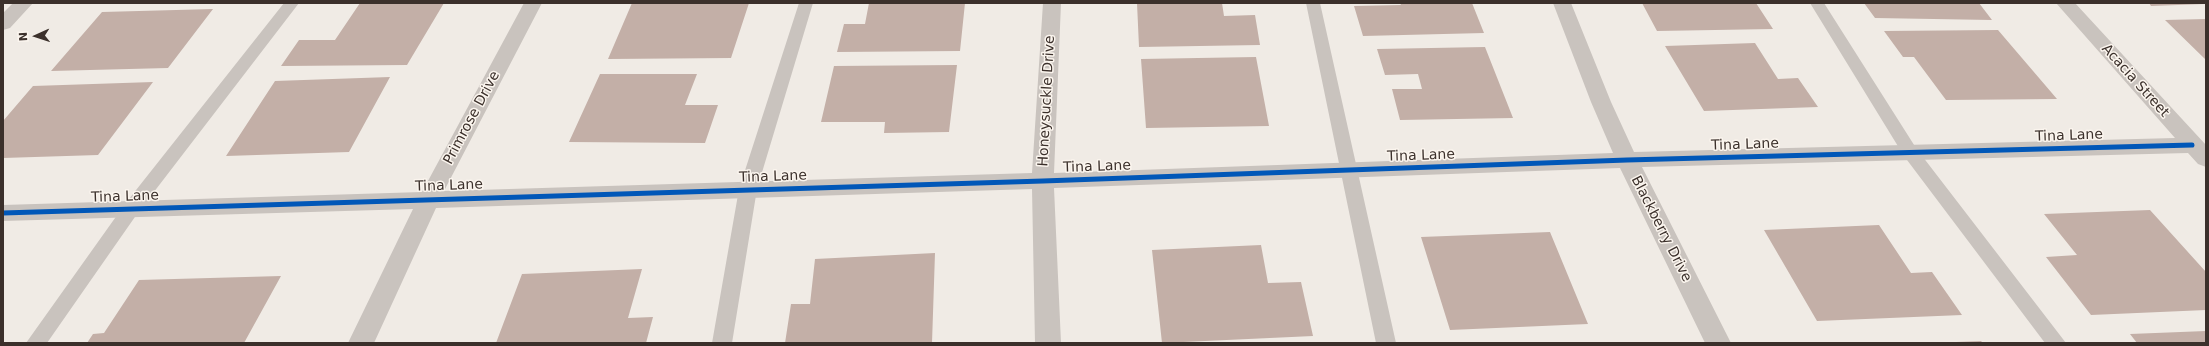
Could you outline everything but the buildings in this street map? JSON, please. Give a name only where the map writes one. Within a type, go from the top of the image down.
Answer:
[{"type":"street","points":[[3,24],[24,3]]},
{"type":"street","name":"Primrose Drive","points":[[361,343],[429,199],[533,3]]},
{"type":"street","name":"Honeysuckle Drive","points":[[1048,343],[1043,181],[1052,3]]},
{"type":"street","name":"Blackberry Drive","points":[[1562,3],[1600,102],[1626,160],[1718,343]]},
{"type":"street","name":"Acacia Street","points":[[2065,3],[2199,152]]},
{"type":"street","name":"Tina Lane","points":[[3,213],[1043,181],[1626,160],[1910,152],[2199,152]]},
{"type":"lane","points":[[36,343],[131,209],[292,3]]},
{"type":"lane","points":[[722,343],[748,189],[806,3]]},
{"type":"lane","points":[[1313,3],[1386,343]]},
{"type":"lane","points":[[1818,3],[1910,152],[2056,343]]},
{"type":"cycle path","points":[[3,213],[1043,181],[1627,160],[2192,145]]}]
